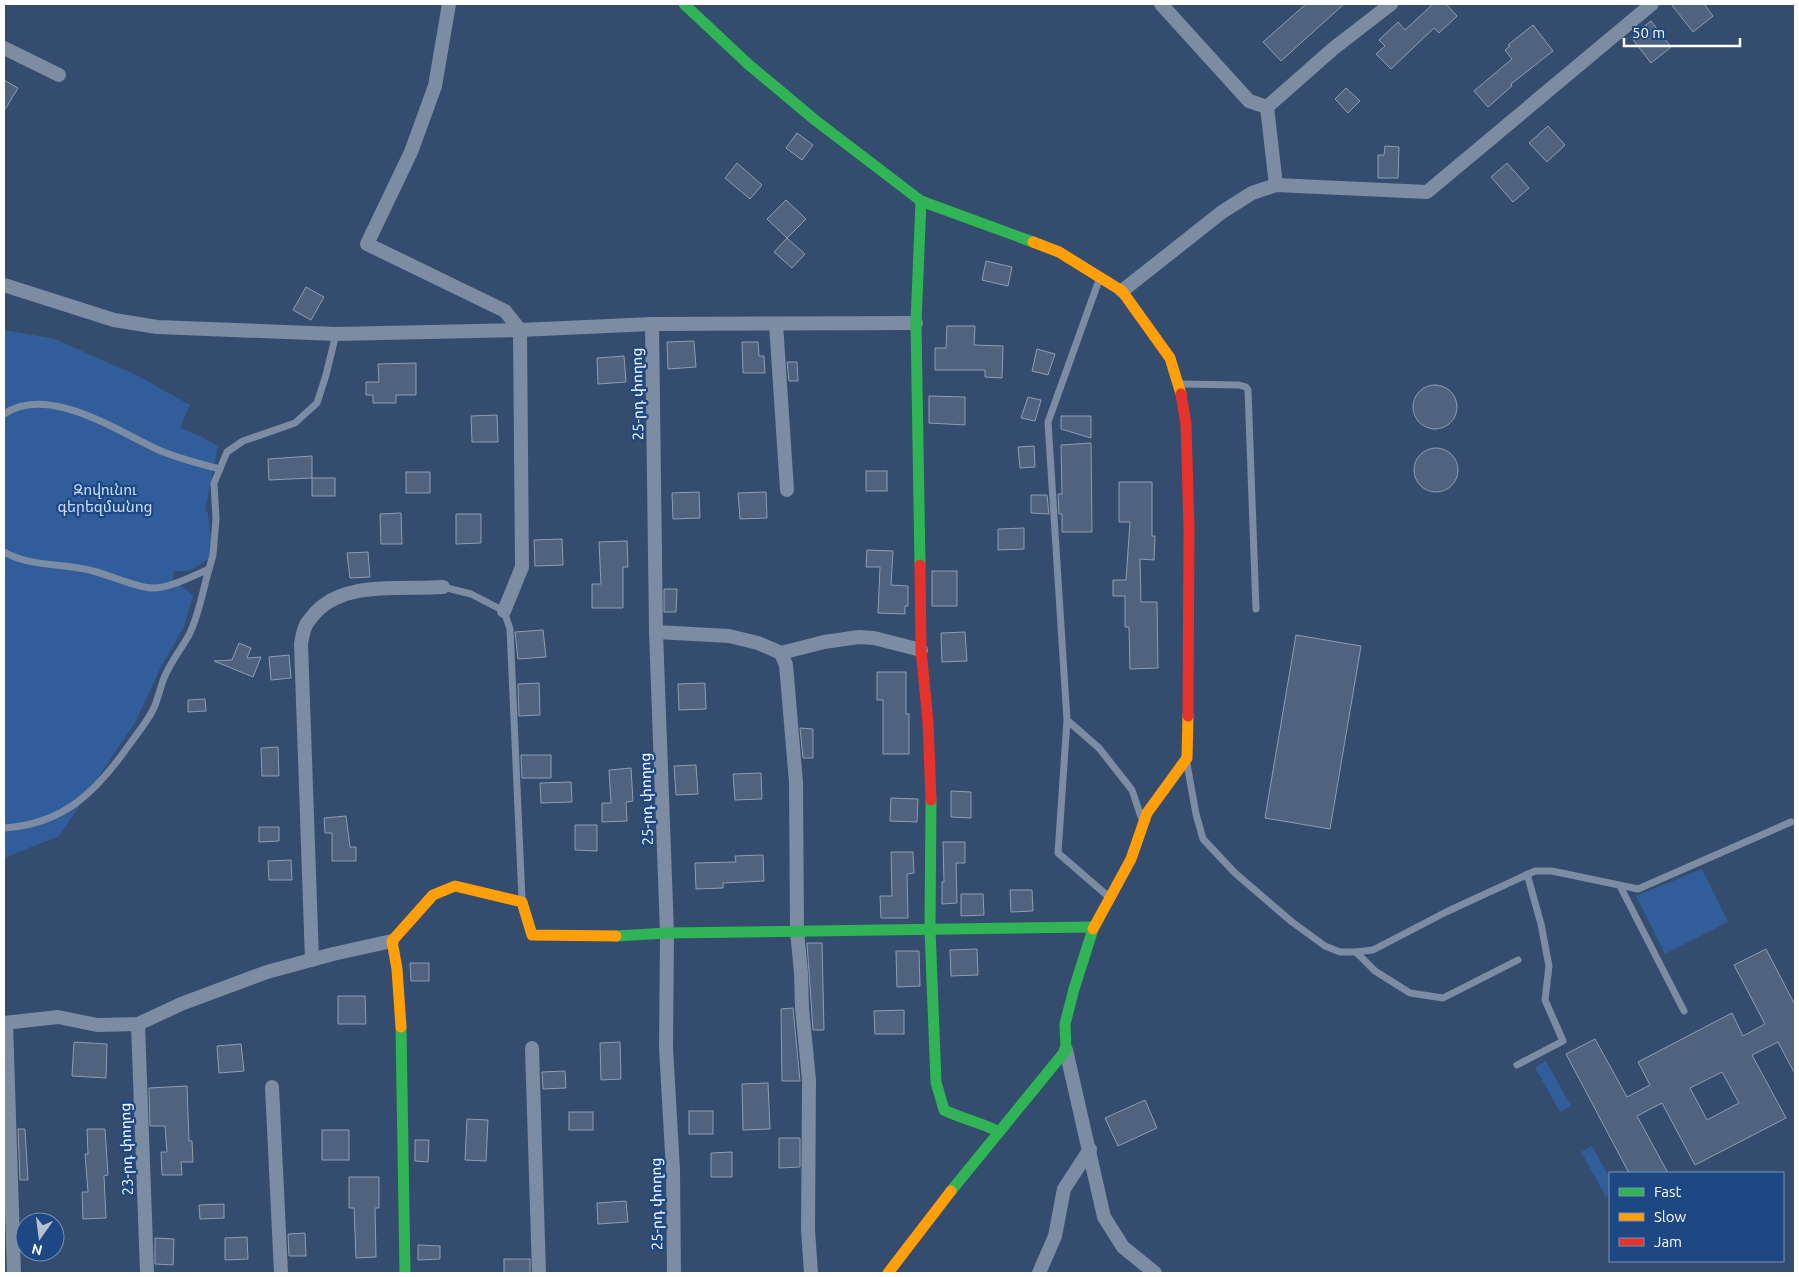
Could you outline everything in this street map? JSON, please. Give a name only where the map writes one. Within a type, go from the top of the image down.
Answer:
[{"type":"street","points":[[448,4],[434,86],[411,152],[367,244],[505,311],[520,330],[522,567],[504,611]]},
{"type":"street","points":[[684,4],[755,71],[815,120],[921,201],[1059,252],[1122,291],[1170,358],[1179,384],[1186,424],[1189,528],[1187,758],[1147,813],[1131,858],[1094,927],[1065,1024],[1066,1050],[1104,1217],[1123,1247],[1155,1273]]},
{"type":"street","points":[[1161,4],[1249,101],[1267,106]]},
{"type":"street","points":[[1267,106],[1334,48],[1391,4]]},
{"type":"street","points":[[1122,291],[1222,212],[1252,193],[1276,185],[1427,192],[1652,4]]},
{"type":"street","points":[[4,48],[59,75]]},
{"type":"street","points":[[1267,106],[1276,185]]},
{"type":"street","points":[[921,201],[916,323],[921,650],[928,722],[930,930],[936,1082],[944,1110],[962,1120],[982,1123],[999,1132]]},
{"type":"street","points":[[4,285],[114,320],[157,327],[336,334],[520,330],[652,324],[916,323]]},
{"type":"street","name":"25-րդ փողոց","points":[[652,324],[656,632],[667,934],[666,1048],[673,1170],[674,1273]]},
{"type":"street","points":[[776,324],[787,490]]},
{"type":"street","points":[[312,960],[301,644],[306,624],[324,604],[338,596],[379,588],[443,587]]},
{"type":"street","points":[[656,632],[728,636],[758,643],[782,653],[824,642],[859,637],[874,638],[921,650]]},
{"type":"street","points":[[782,653],[786,665],[796,782],[797,932],[809,1080],[808,1230],[811,1273]]},
{"type":"street","points":[[14,1273],[5,1023],[58,1017],[96,1025],[138,1024],[180,1004],[232,984],[312,960],[392,941],[433,895],[455,886],[522,902],[532,935],[618,936],[1094,927]]},
{"type":"street","points":[[392,941],[397,968],[401,1012],[405,1273]]},
{"type":"street","name":"23-րդ փողոց","points":[[138,1024],[146,1273]]},
{"type":"street","points":[[532,1048],[539,1273]]},
{"type":"street","points":[[888,1273],[972,1163],[1066,1050]]},
{"type":"street","points":[[272,1087],[281,1273]]},
{"type":"street","points":[[1039,1273],[1055,1236],[1064,1189],[1090,1149]]},
{"type":"lane","points":[[1100,277],[1048,422],[1067,720],[1058,853],[1110,897]]},
{"type":"lane","points":[[4,828],[25,826],[47,820],[80,800],[94,789],[110,772],[144,725],[153,710],[164,677],[190,633],[213,555],[216,519],[214,483],[227,452],[243,441],[295,423],[316,403],[326,375],[336,334]]},
{"type":"lane","points":[[1179,384],[1239,385],[1246,387],[1248,390],[1256,609]]},
{"type":"lane","points":[[4,414],[17,408],[33,405],[56,406],[97,419],[161,451],[189,462],[220,469]]},
{"type":"lane","points":[[4,552],[32,561],[91,570],[150,588],[161,588],[209,569]]},
{"type":"lane","points":[[443,587],[471,594],[504,611],[510,628],[522,902]]},
{"type":"lane","points":[[1067,720],[1099,748],[1132,790],[1143,822]]},
{"type":"lane","points":[[1187,758],[1196,814],[1204,839],[1235,873],[1292,922],[1325,946],[1340,952],[1373,950],[1446,912],[1535,871],[1552,871],[1638,889],[1791,822]]},
{"type":"lane","points":[[1517,1065],[1563,1041],[1544,1000],[1550,966],[1527,874]]},
{"type":"lane","points":[[1620,886],[1684,1011]]},
{"type":"lane","points":[[1356,952],[1375,971],[1410,993],[1443,998],[1518,960]]},
{"type":"green space","name":"Զովունու գերեզմանոց","points":[[4,330],[55,339],[138,376],[190,405],[180,428],[218,446],[205,510],[208,513],[211,539],[210,558],[189,571],[174,571],[173,580],[193,595],[184,627],[160,669],[136,721],[59,836],[4,858]]},
{"type":"green space","points":[[1702,869],[1728,922],[1665,954],[1636,896]]},
{"type":"green space","points":[[1546,1061],[1571,1106],[1560,1112],[1535,1067]]},
{"type":"green space","points":[[1592,1146],[1609,1177],[1609,1195],[1606,1197],[1581,1152]]},
{"type":"building","points":[[1306,4],[1344,4],[1281,61],[1263,42]]},
{"type":"building","points":[[1433,4],[1446,4],[1457,16],[1439,33],[1434,28],[1391,69],[1376,54],[1385,46],[1379,40],[1398,22],[1405,30]]},
{"type":"building","points":[[1671,4],[1704,4],[1713,16],[1693,32]]},
{"type":"building","points":[[1651,21],[1671,47],[1651,63],[1631,37]]},
{"type":"building","points":[[1533,25],[1553,51],[1511,84],[1512,86],[1488,107],[1474,91],[1512,59],[1505,50],[1510,46],[1508,45]]},
{"type":"building","points":[[4,80],[18,88],[4,111]]},
{"type":"building","points":[[1346,88],[1360,101],[1348,113],[1335,99]]},
{"type":"building","points":[[1548,126],[1565,145],[1547,162],[1529,143]]},
{"type":"building","points":[[797,133],[813,145],[802,160],[786,148]]},
{"type":"building","points":[[1385,146],[1399,147],[1398,178],[1378,178],[1378,155],[1384,155]]},
{"type":"building","points":[[737,163],[762,185],[750,199],[725,178]]},
{"type":"building","points":[[1507,163],[1529,188],[1513,202],[1491,177]]},
{"type":"building","points":[[786,200],[806,219],[787,238],[767,219]]},
{"type":"building","points":[[787,238],[805,254],[792,268],[774,252]]},
{"type":"building","points":[[986,261],[1012,267],[1008,286],[982,280]]},
{"type":"building","points":[[306,287],[324,297],[311,320],[293,310]]},
{"type":"building","points":[[947,326],[975,326],[974,345],[1003,346],[1002,378],[985,377],[985,370],[935,370],[935,348],[946,348]]},
{"type":"building","points":[[694,341],[696,367],[668,369],[667,342]]},
{"type":"building","points":[[742,342],[758,342],[759,356],[764,356],[765,373],[743,373]]},
{"type":"building","points":[[1037,349],[1055,354],[1048,375],[1032,371]]},
{"type":"building","points":[[624,356],[626,382],[598,384],[597,358]]},
{"type":"building","points":[[787,362],[797,362],[798,381],[789,381]]},
{"type":"building","points":[[416,363],[416,395],[396,395],[396,403],[373,403],[373,395],[366,395],[366,382],[379,382],[378,364]]},
{"type":"building","points":[[1431,385],[1439,385],[1451,391],[1457,407],[1451,423],[1439,429],[1431,429],[1419,423],[1413,411],[1413,403],[1419,391]]},
{"type":"building","points":[[929,396],[965,397],[965,425],[929,423]]},
{"type":"building","points":[[1028,397],[1041,400],[1035,421],[1021,418]]},
{"type":"building","points":[[497,415],[498,442],[472,442],[471,416]]},
{"type":"building","points":[[1061,416],[1091,416],[1091,438],[1061,429]]},
{"type":"building","points":[[1091,443],[1092,532],[1062,532],[1062,514],[1059,514],[1058,494],[1062,494],[1061,445]]},
{"type":"building","points":[[1034,446],[1035,467],[1020,468],[1018,447]]},
{"type":"building","points":[[1432,448],[1440,448],[1452,454],[1458,470],[1452,486],[1440,492],[1432,492],[1420,486],[1414,474],[1414,466],[1420,454]]},
{"type":"building","points":[[312,456],[312,478],[269,480],[268,459]]},
{"type":"building","points":[[866,471],[887,471],[887,491],[866,491]]},
{"type":"building","points":[[406,472],[430,472],[430,493],[406,493]]},
{"type":"building","points":[[312,478],[335,478],[335,496],[312,496]]},
{"type":"building","points":[[1119,482],[1152,482],[1152,536],[1155,536],[1154,560],[1140,559],[1141,602],[1157,602],[1158,668],[1130,669],[1129,627],[1125,627],[1125,596],[1113,596],[1113,580],[1126,580],[1130,522],[1119,522]]},
{"type":"building","points":[[699,492],[700,518],[673,519],[672,493]]},
{"type":"building","points":[[766,492],[767,518],[740,519],[738,493]]},
{"type":"building","points":[[1031,495],[1047,495],[1049,514],[1031,513]]},
{"type":"building","points":[[401,513],[402,544],[381,544],[380,514]]},
{"type":"building","points":[[456,514],[481,514],[481,543],[456,544]]},
{"type":"building","points":[[1024,528],[1024,549],[998,550],[998,529]]},
{"type":"building","points":[[562,539],[563,565],[535,566],[534,540]]},
{"type":"building","points":[[627,541],[628,567],[623,567],[623,608],[592,608],[592,584],[601,584],[599,542]]},
{"type":"building","points":[[867,550],[893,551],[891,585],[908,586],[908,606],[905,606],[905,614],[878,613],[880,567],[866,567]]},
{"type":"building","points":[[368,552],[370,577],[350,578],[347,553]]},
{"type":"building","points":[[932,571],[957,571],[957,606],[932,606]]},
{"type":"building","points":[[664,589],[677,589],[676,612],[664,612]]},
{"type":"building","points":[[543,630],[546,657],[518,659],[515,632]]},
{"type":"building","points":[[965,632],[967,661],[942,662],[941,633]]},
{"type":"building","points":[[1296,635],[1361,646],[1330,829],[1265,818]]},
{"type":"building","points":[[239,643],[251,648],[247,658],[261,657],[253,677],[214,661],[232,660]]},
{"type":"building","points":[[289,655],[291,678],[271,680],[269,657]]},
{"type":"building","points":[[877,672],[906,672],[906,714],[909,714],[909,754],[883,754],[883,700],[877,700]]},
{"type":"building","points":[[539,683],[540,715],[519,716],[518,684]]},
{"type":"building","points":[[705,683],[706,709],[679,710],[678,684]]},
{"type":"building","points":[[205,699],[206,711],[188,712],[188,700]]},
{"type":"building","points":[[800,728],[813,729],[813,758],[803,758]]},
{"type":"building","points":[[278,747],[279,776],[262,776],[261,748]]},
{"type":"building","points":[[521,755],[551,755],[551,778],[522,778]]},
{"type":"building","points":[[696,765],[698,794],[676,795],[674,766]]},
{"type":"building","points":[[631,768],[633,801],[626,802],[627,821],[602,822],[602,803],[611,803],[609,770]]},
{"type":"building","points":[[761,773],[762,799],[735,800],[733,774]]},
{"type":"building","points":[[571,782],[572,802],[541,803],[540,783]]},
{"type":"building","points":[[951,791],[971,792],[971,818],[951,817]]},
{"type":"building","points":[[891,798],[918,799],[917,822],[890,821]]},
{"type":"building","points":[[346,816],[350,847],[356,847],[356,861],[332,861],[332,833],[325,833],[324,818]]},
{"type":"building","points":[[575,825],[597,825],[597,851],[575,850]]},
{"type":"building","points":[[259,827],[279,827],[279,841],[259,842]]},
{"type":"building","points":[[943,842],[965,842],[965,863],[956,863],[957,903],[942,904],[942,882],[944,882]]},
{"type":"building","points":[[891,852],[913,852],[914,873],[907,874],[908,918],[881,918],[880,896],[892,896]]},
{"type":"building","points":[[763,855],[764,881],[723,883],[723,888],[696,889],[695,863],[736,862],[735,856]]},
{"type":"building","points":[[291,860],[292,880],[269,880],[268,861]]},
{"type":"building","points":[[1010,890],[1032,890],[1033,911],[1011,912]]},
{"type":"building","points":[[961,894],[983,894],[984,915],[961,916]]},
{"type":"building","points":[[807,943],[822,943],[824,1030],[813,1030]]},
{"type":"building","points":[[977,949],[978,975],[951,976],[950,950]]},
{"type":"building","points":[[1766,949],[1795,1005],[1795,1074],[1778,1042],[1752,1055],[1786,1118],[1695,1165],[1662,1103],[1637,1116],[1667,1172],[1628,1172],[1566,1054],[1595,1039],[1627,1097],[1650,1085],[1638,1062],[1732,1013],[1743,1036],[1765,1024],[1734,965]],"holes":[[[1722,1072],[1739,1103],[1707,1120],[1690,1088]]]},
{"type":"building","points":[[896,951],[919,951],[920,986],[897,987]]},
{"type":"building","points":[[410,963],[429,963],[429,981],[411,981]]},
{"type":"building","points":[[338,996],[365,996],[366,1024],[338,1024]]},
{"type":"building","points":[[793,1008],[800,1081],[782,1081],[781,1009]]},
{"type":"building","points":[[904,1010],[904,1034],[875,1034],[874,1011]]},
{"type":"building","points":[[74,1042],[107,1044],[106,1078],[72,1076]]},
{"type":"building","points":[[620,1042],[621,1079],[601,1080],[600,1043]]},
{"type":"building","points":[[241,1044],[244,1071],[219,1073],[217,1046]]},
{"type":"building","points":[[565,1071],[566,1088],[543,1089],[542,1072]]},
{"type":"building","points":[[768,1083],[770,1129],[743,1130],[742,1084]]},
{"type":"building","points":[[187,1086],[189,1141],[192,1141],[193,1162],[181,1162],[182,1175],[162,1175],[161,1152],[167,1152],[165,1126],[150,1126],[149,1088]]},
{"type":"building","points":[[1145,1100],[1157,1128],[1118,1146],[1105,1118]]},
{"type":"building","points":[[689,1111],[713,1111],[713,1134],[689,1134]]},
{"type":"building","points":[[569,1112],[593,1112],[593,1130],[569,1130]]},
{"type":"building","points":[[467,1119],[488,1120],[486,1161],[465,1160]]},
{"type":"building","points":[[18,1129],[25,1129],[28,1180],[20,1180]]},
{"type":"building","points":[[87,1129],[105,1129],[108,1175],[104,1176],[106,1218],[83,1219],[82,1192],[88,1192],[85,1154],[88,1154]]},
{"type":"building","points":[[322,1130],[349,1130],[349,1160],[322,1160]]},
{"type":"building","points":[[779,1138],[800,1138],[800,1167],[779,1168]]},
{"type":"building","points":[[415,1140],[429,1140],[428,1162],[415,1161]]},
{"type":"building","points":[[732,1152],[732,1177],[711,1177],[711,1153]]},
{"type":"building","points":[[349,1177],[379,1177],[379,1208],[375,1208],[376,1257],[356,1258],[354,1208],[349,1208]]},
{"type":"building","points":[[626,1201],[628,1222],[598,1224],[597,1203]]},
{"type":"building","points":[[224,1204],[224,1218],[200,1219],[199,1205]]},
{"type":"building","points":[[305,1233],[306,1256],[289,1256],[288,1234]]},
{"type":"building","points":[[247,1237],[248,1259],[225,1260],[225,1238]]},
{"type":"building","points":[[155,1238],[174,1239],[173,1265],[155,1264]]},
{"type":"building","points":[[418,1245],[440,1246],[440,1259],[418,1260]]},
{"type":"building","points":[[504,1259],[530,1259],[530,1273],[504,1273]]},
{"type":"traffic: fast","points":[[684,4],[748,64],[815,120],[921,201],[1033,242]]},
{"type":"traffic: fast","points":[[920,565],[916,323],[921,201]]},
{"type":"traffic: fast","points":[[931,800],[930,930],[936,1082],[944,1110],[999,1132]]},
{"type":"traffic: fast","points":[[616,936],[667,933],[1094,927]]},
{"type":"traffic: fast","points":[[951,1191],[1066,1050],[1065,1024],[1093,929]]},
{"type":"traffic: fast","points":[[401,1027],[405,1273]]},
{"type":"traffic: slow","points":[[1033,242],[1059,252],[1122,291],[1170,358],[1181,394]]},
{"type":"traffic: slow","points":[[1093,929],[1131,859],[1147,813],[1187,758],[1188,716]]},
{"type":"traffic: slow","points":[[401,1027],[397,969],[392,941],[433,895],[455,886],[522,902],[532,935],[616,936]]},
{"type":"traffic: slow","points":[[888,1273],[951,1191]]},
{"type":"traffic: jam","points":[[1181,394],[1186,424],[1189,528],[1188,716]]},
{"type":"traffic: jam","points":[[920,565],[921,650],[928,722],[931,800]]}]
